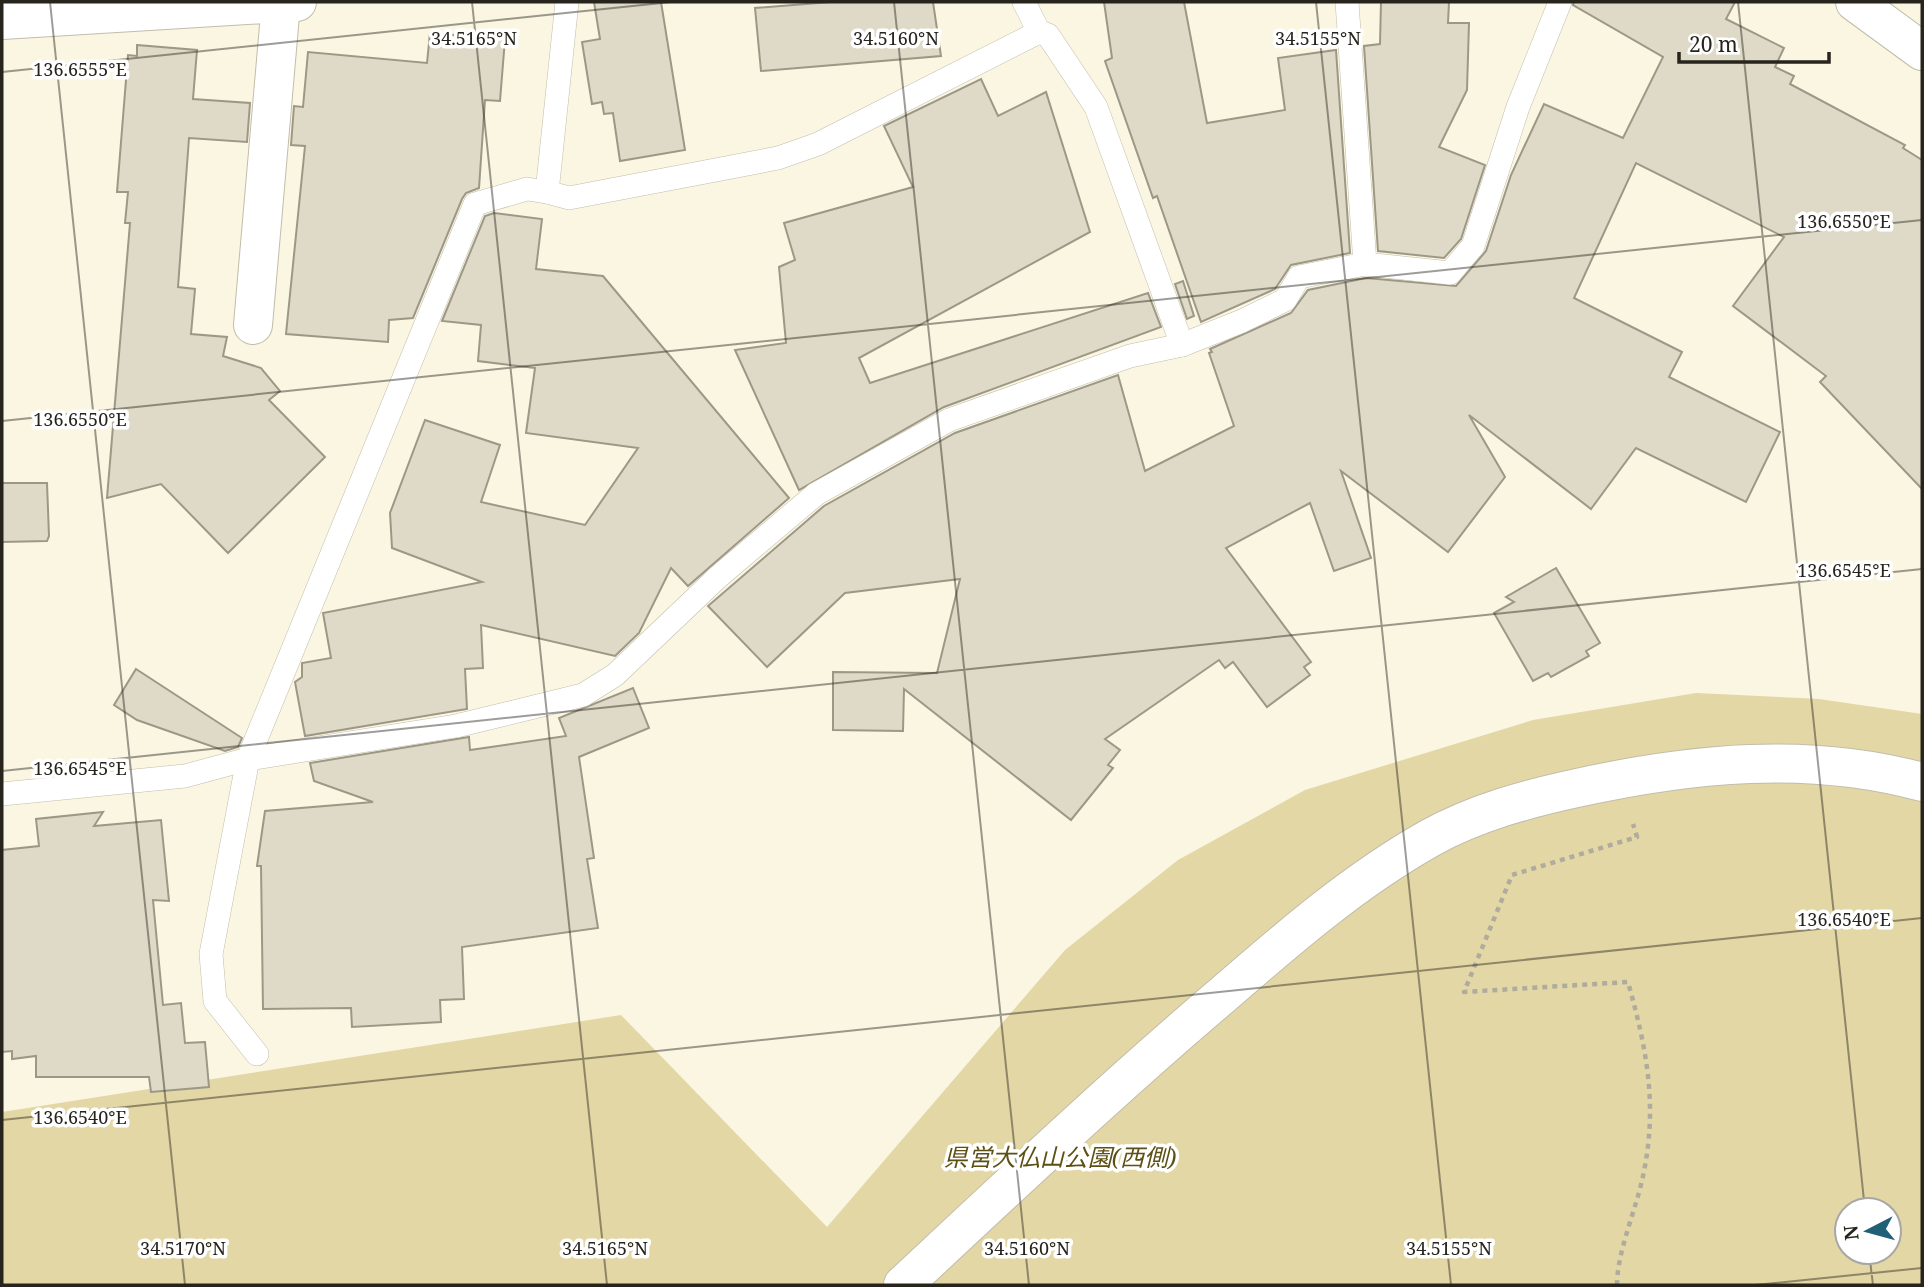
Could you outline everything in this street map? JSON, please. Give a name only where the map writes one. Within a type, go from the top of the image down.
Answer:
[{"type":"street","points":[[2,20],[289,2],[253,325]]},
{"type":"street","points":[[1855,2],[1922,51]]},
{"type":"street","points":[[903,1285],[1150,1057],[1330,903],[1432,837],[1533,797],[1620,778],[1693,767],[1784,763],[1840,767],[1922,782]]},
{"type":"lane","points":[[547,192],[567,2]]},
{"type":"lane","points":[[1024,2],[1039,32],[1048,35],[1096,107],[1182,345]]},
{"type":"lane","points":[[1347,2],[1365,264]]},
{"type":"lane","points":[[2,794],[185,776],[248,759],[456,726],[583,695],[615,675],[718,577],[817,494],[949,420],[1130,356],[1182,345],[1285,300],[1299,277],[1365,264],[1450,273],[1473,246],[1518,107],[1560,2]]},
{"type":"lane","points":[[257,1054],[215,1001],[211,954],[248,759],[475,204],[527,189],[569,198],[778,158],[818,144],[1039,32]]},
{"type":"path","points":[[1617,1285],[1644,1175],[1652,1114],[1645,1044],[1628,982],[1464,992],[1512,875],[1637,837]]},
{"type":"green space","name":"県営大仏山公園(西側)","points":[[1696,693],[1819,699],[1922,714],[1922,1285],[2,1285],[2,1112],[621,1015],[827,1227],[1065,950],[1178,860],[1305,790],[1533,720]]},
{"type":"building","points":[[594,2],[661,2],[685,150],[620,161],[613,113],[604,114],[602,102],[592,104],[582,42],[600,39]]},
{"type":"building","points":[[831,2],[933,2],[941,56],[761,71],[755,8]]},
{"type":"building","points":[[1104,2],[1184,2],[1207,123],[1285,110],[1278,58],[1336,50],[1350,253],[1291,265],[1275,289],[1201,322],[1157,196],[1153,198],[1105,61],[1112,58]]},
{"type":"building","points":[[1381,2],[1449,2],[1448,23],[1469,23],[1467,90],[1439,147],[1485,165],[1461,239],[1444,258],[1378,251],[1364,46],[1380,44]]},
{"type":"building","points":[[1574,2],[1735,2],[1726,19],[1784,48],[1775,67],[1794,76],[1790,84],[1905,145],[1903,148],[1922,160],[1922,489],[1820,382],[1826,376],[1733,306],[1784,237],[1636,163],[1574,298],[1682,352],[1669,377],[1780,432],[1746,502],[1636,448],[1591,509],[1469,415],[1505,477],[1448,552],[1341,471],[1371,558],[1334,571],[1310,503],[1226,548],[1311,662],[1304,667],[1310,675],[1267,707],[1233,662],[1225,668],[1219,660],[1105,739],[1120,750],[1108,765],[1113,768],[1071,820],[904,689],[903,731],[833,730],[833,672],[937,673],[960,579],[845,593],[767,667],[708,606],[824,506],[955,433],[1118,375],[1145,471],[1234,426],[1209,353],[1212,352],[1210,349],[1291,313],[1308,290],[1366,278],[1456,286],[1486,251],[1511,175],[1544,104],[1623,138],[1663,57],[1573,5]]},
{"type":"building","points":[[430,33],[505,39],[500,101],[485,100],[479,188],[466,193],[462,199],[413,318],[389,320],[388,342],[286,334],[305,146],[291,145],[294,106],[303,107],[308,52],[427,63]]},
{"type":"building","points":[[137,45],[197,50],[193,99],[250,103],[247,142],[189,138],[178,287],[195,289],[191,334],[227,337],[223,356],[261,368],[280,391],[269,400],[325,457],[228,553],[161,484],[107,498],[130,223],[125,223],[128,192],[117,192],[128,55],[137,56]]},
{"type":"building","points":[[981,79],[998,116],[1046,92],[1090,232],[859,358],[870,383],[1148,293],[1161,327],[944,407],[799,490],[735,350],[786,343],[779,267],[795,260],[784,223],[913,187],[884,126]]},
{"type":"building","points":[[494,213],[542,219],[536,269],[603,276],[789,498],[688,586],[671,568],[639,633],[615,656],[481,625],[483,668],[465,669],[467,709],[305,736],[295,682],[302,677],[302,663],[331,658],[323,613],[482,582],[392,548],[390,513],[425,420],[500,445],[481,502],[585,525],[638,448],[526,433],[535,368],[478,361],[481,325],[442,321],[485,216]]},
{"type":"building","points":[[1183,281],[1194,316],[1187,319],[1175,284]]},
{"type":"building","points":[[2,483],[47,483],[47,541],[2,542]]},
{"type":"building","points":[[1556,568],[1600,643],[1586,651],[1589,656],[1551,677],[1548,673],[1533,681],[1494,613],[1514,602],[1506,597]]},
{"type":"building","points":[[136,669],[242,738],[238,747],[225,751],[137,720],[114,705]]},
{"type":"building","points":[[633,688],[649,728],[579,757],[594,858],[587,859],[598,928],[462,947],[464,999],[440,1000],[441,1022],[352,1027],[351,1008],[263,1009],[261,866],[257,866],[265,811],[373,802],[314,781],[310,763],[469,737],[470,750],[566,736],[559,718]]},
{"type":"building","points":[[103,812],[94,826],[161,820],[169,901],[153,900],[163,1005],[181,1003],[185,1043],[205,1042],[209,1087],[151,1092],[149,1077],[36,1077],[36,1056],[12,1059],[12,1051],[2,1052],[2,850],[39,846],[36,819]]}]
